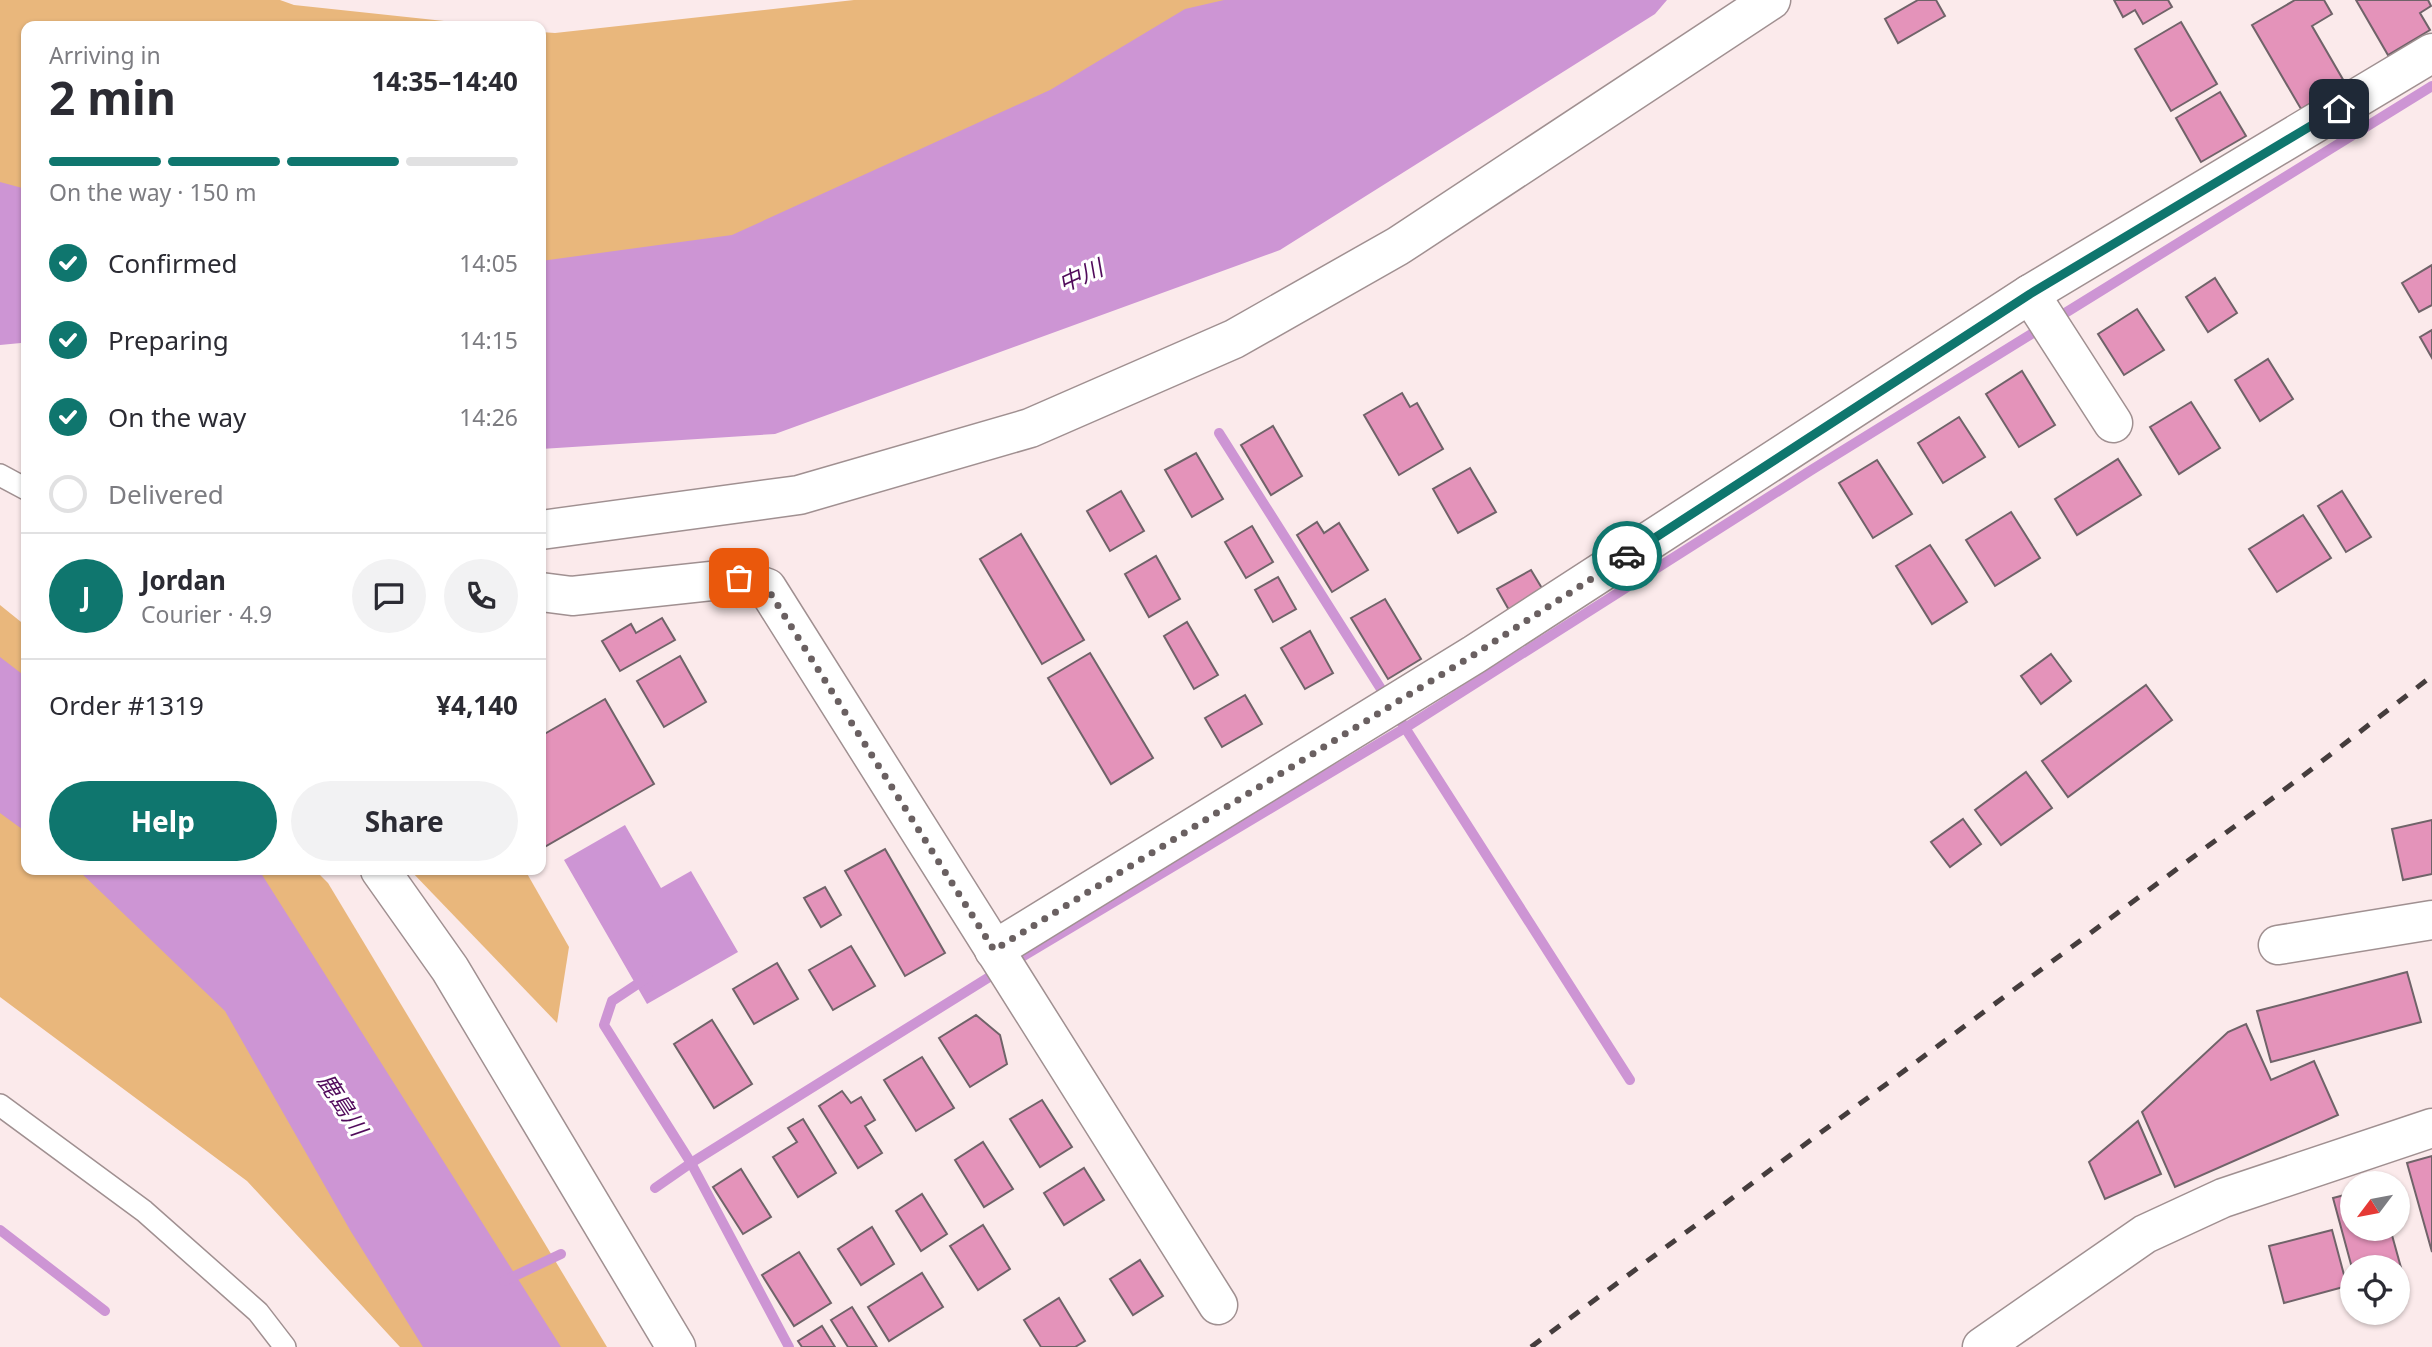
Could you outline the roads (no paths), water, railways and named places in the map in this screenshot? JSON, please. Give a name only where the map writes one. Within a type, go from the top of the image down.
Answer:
[{"type":"street","points":[[546,529],[799,495],[1030,428],[1234,340],[1398,246],[1772,0]]},
{"type":"street","points":[[994,950],[1475,654],[2030,294],[2432,53]]},
{"type":"street","points":[[2030,294],[2113,423]]},
{"type":"street","points":[[546,593],[572,596],[739,578],[767,588],[1218,1306]]},
{"type":"street","points":[[384,875],[450,969],[676,1347]]},
{"type":"street","points":[[2278,945],[2432,920]]},
{"type":"street","points":[[1982,1347],[2145,1234],[2223,1198],[2432,1128]]},
{"type":"lane","points":[[0,475],[21,486]]},
{"type":"lane","points":[[0,1105],[144,1211],[258,1312],[285,1347]]},
{"type":"water","name":"中川","points":[[1224,0],[1667,0],[1655,14],[1280,250],[775,434],[546,449],[546,260],[732,235],[1050,90],[1185,9]]},
{"type":"water","points":[[0,182],[21,188],[21,343],[0,345]]},
{"type":"water","points":[[0,657],[21,673],[21,828],[0,813]]},
{"type":"water","points":[[625,825],[661,888],[691,871],[738,952],[647,1004],[564,860]]},
{"type":"water","name":"鹿島川","points":[[83,875],[262,875],[561,1347],[423,1347],[350,1230],[225,1011]]},
{"type":"waterway","points":[[655,1188],[1015,961],[1405,728],[1813,469],[2432,86]]},
{"type":"waterway","points":[[1219,433],[1388,700]]},
{"type":"waterway","points":[[1402,723],[1630,1080]]},
{"type":"waterway","points":[[648,977],[612,1001],[604,1025],[691,1163],[789,1347]]},
{"type":"waterway","points":[[0,1230],[105,1311]]},
{"type":"waterway","points":[[504,1281],[561,1254]]},
{"type":"railway","points":[[1531,1347],[2304,775],[2432,676]]}]
